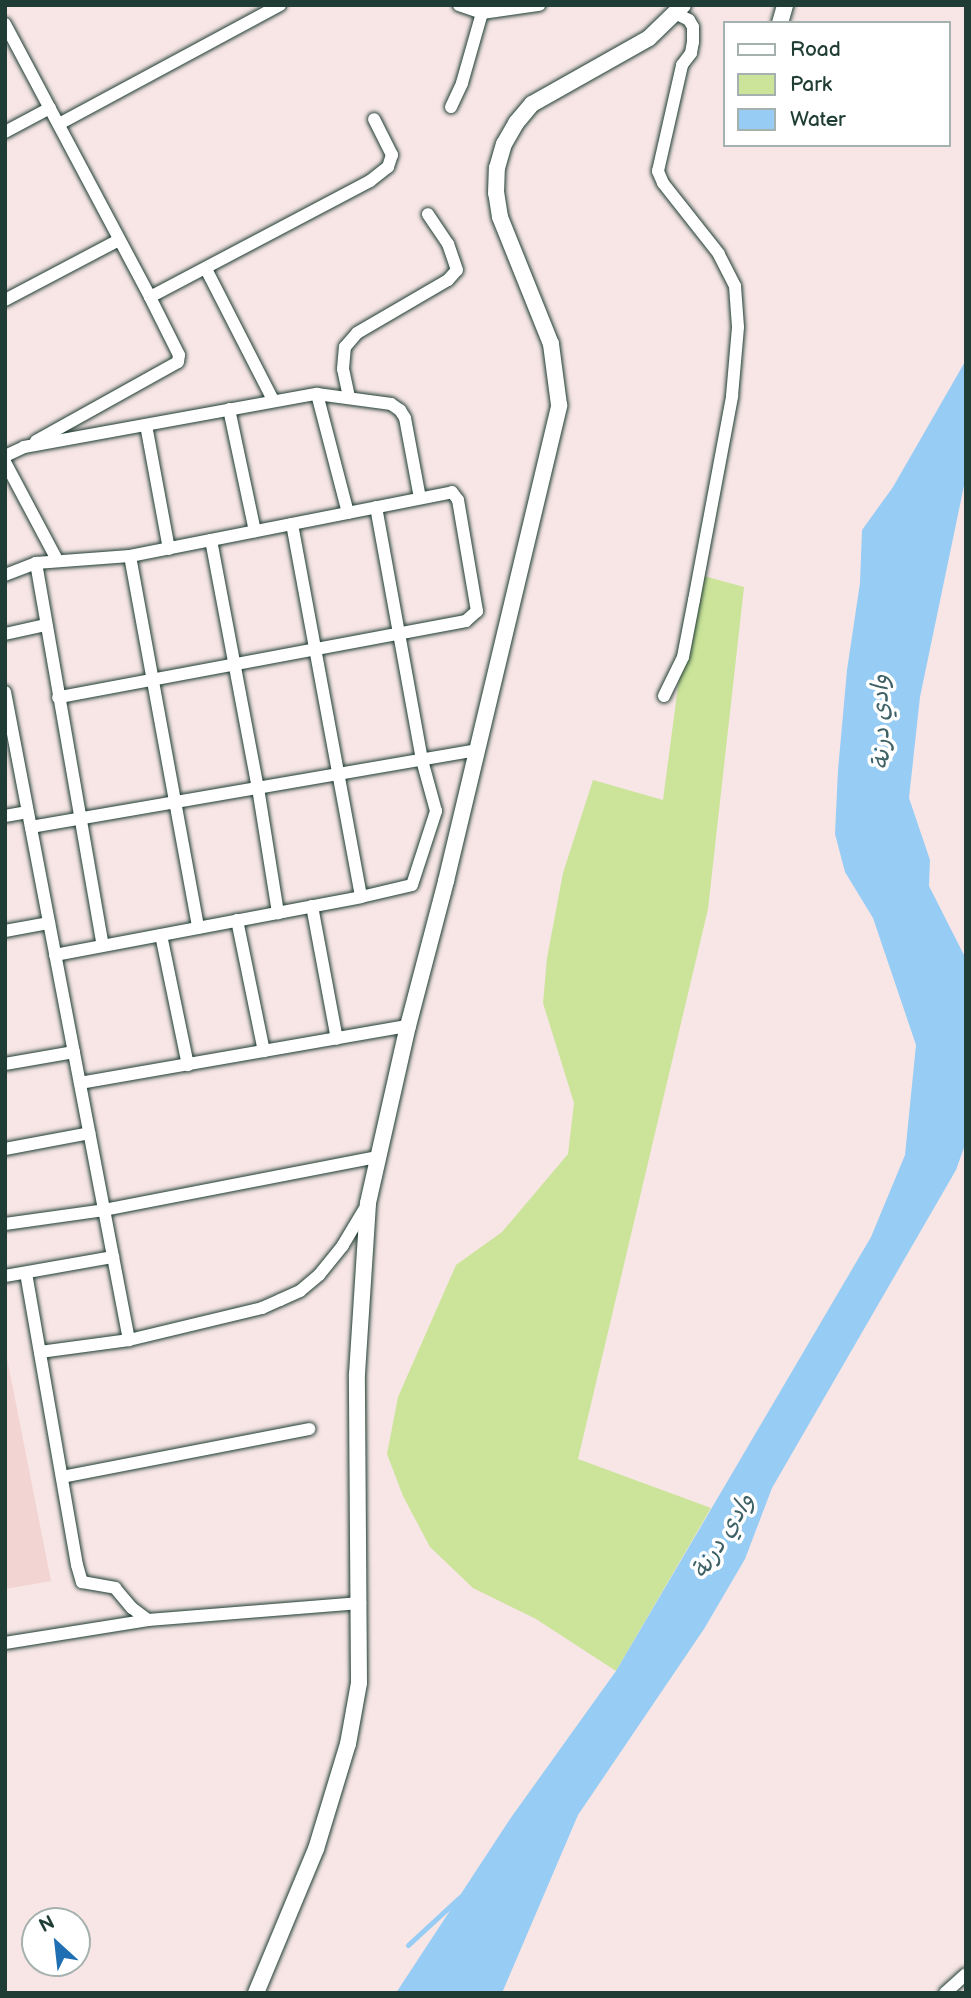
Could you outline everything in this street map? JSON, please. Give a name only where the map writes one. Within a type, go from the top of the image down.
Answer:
[{"type":"street","points":[[60,124],[280,5]]},
{"type":"street","points":[[459,5],[482,13],[539,5]]},
{"type":"street","points":[[256,1993],[316,1849],[337,1787],[359,1683],[357,1374],[368,1203],[408,1026],[559,405],[551,344],[500,217],[496,193],[497,168],[504,144],[516,122],[532,104],[630,50],[680,9],[693,27],[693,42],[691,52],[682,65],[658,171],[663,183],[719,254],[734,286],[738,327],[733,396],[683,657],[664,696]]},
{"type":"street","points":[[452,107],[462,83],[482,13]]},
{"type":"street","points":[[5,24],[60,124],[179,355],[178,362],[5,456]]},
{"type":"street","points":[[5,132],[50,108]]},
{"type":"street","points":[[150,297],[370,181],[388,167],[391,155],[374,119]]},
{"type":"street","points":[[349,397],[343,369],[345,347],[357,332],[448,280],[457,270],[448,244],[428,214]]},
{"type":"street","points":[[5,300],[119,240]]},
{"type":"street","points":[[206,269],[273,400]]},
{"type":"street","points":[[317,394],[348,513]]},
{"type":"street","points":[[24,447],[273,400],[317,394],[349,397],[391,404],[400,410],[405,418],[420,498]]},
{"type":"street","points":[[229,409],[255,531]]},
{"type":"street","points":[[146,425],[169,549]]},
{"type":"street","points":[[5,462],[57,560]]},
{"type":"street","points":[[5,575],[57,560],[130,556],[452,492],[458,500],[477,611],[466,621],[398,631],[58,697]]},
{"type":"street","points":[[55,955],[361,897],[412,884],[436,811],[422,760],[376,507]]},
{"type":"street","points":[[292,524],[361,897]]},
{"type":"street","points":[[211,540],[258,788],[278,913]]},
{"type":"street","points":[[130,556],[198,928]]},
{"type":"street","points":[[36,564],[103,945]]},
{"type":"street","points":[[5,634],[46,625]]},
{"type":"street","points":[[5,692],[129,1340]]},
{"type":"street","points":[[31,827],[476,750]]},
{"type":"street","points":[[5,816],[28,812]]},
{"type":"street","points":[[312,906],[337,1039]]},
{"type":"street","points":[[237,920],[264,1051]]},
{"type":"street","points":[[5,931],[49,923]]},
{"type":"street","points":[[161,935],[188,1065]]},
{"type":"street","points":[[80,1083],[408,1026]]},
{"type":"street","points":[[5,1064],[74,1052]]},
{"type":"street","points":[[5,1149],[90,1133]]},
{"type":"street","points":[[5,1224],[104,1210],[377,1157]]},
{"type":"street","points":[[40,1352],[129,1340],[262,1308],[300,1291],[319,1275],[335,1255],[368,1203]]},
{"type":"street","points":[[5,1276],[113,1257]]},
{"type":"street","points":[[26,1273],[82,1582],[115,1588],[132,1608],[148,1620]]},
{"type":"street","points":[[62,1477],[309,1429]]},
{"type":"street","points":[[5,1643],[148,1620],[360,1603]]},
{"type":"street","points":[[945,1993],[966,1974]]},
{"type":"shaded area","points":[[5,1348],[51,1581],[5,1589]]},
{"type":"green space","points":[[693,573],[744,587],[708,909],[578,1459],[711,1508],[616,1671],[536,1619],[473,1588],[430,1547],[403,1496],[387,1454],[398,1397],[456,1265],[502,1232],[568,1154],[574,1103],[543,1003],[547,958],[563,873],[593,780],[663,800]]},
{"type":"water","name":"وادي درنة","points":[[966,360],[966,476],[920,697],[909,798],[930,860],[929,886],[966,959],[966,1142],[956,1170],[772,1488],[745,1559],[704,1629],[578,1815],[502,1993],[396,1993],[510,1819],[616,1671],[871,1237],[905,1155],[916,1045],[873,918],[845,872],[835,834],[838,770],[847,670],[860,583],[862,530],[893,487]]},
{"type":"waterway","points":[[408,1945],[460,1897]]}]
